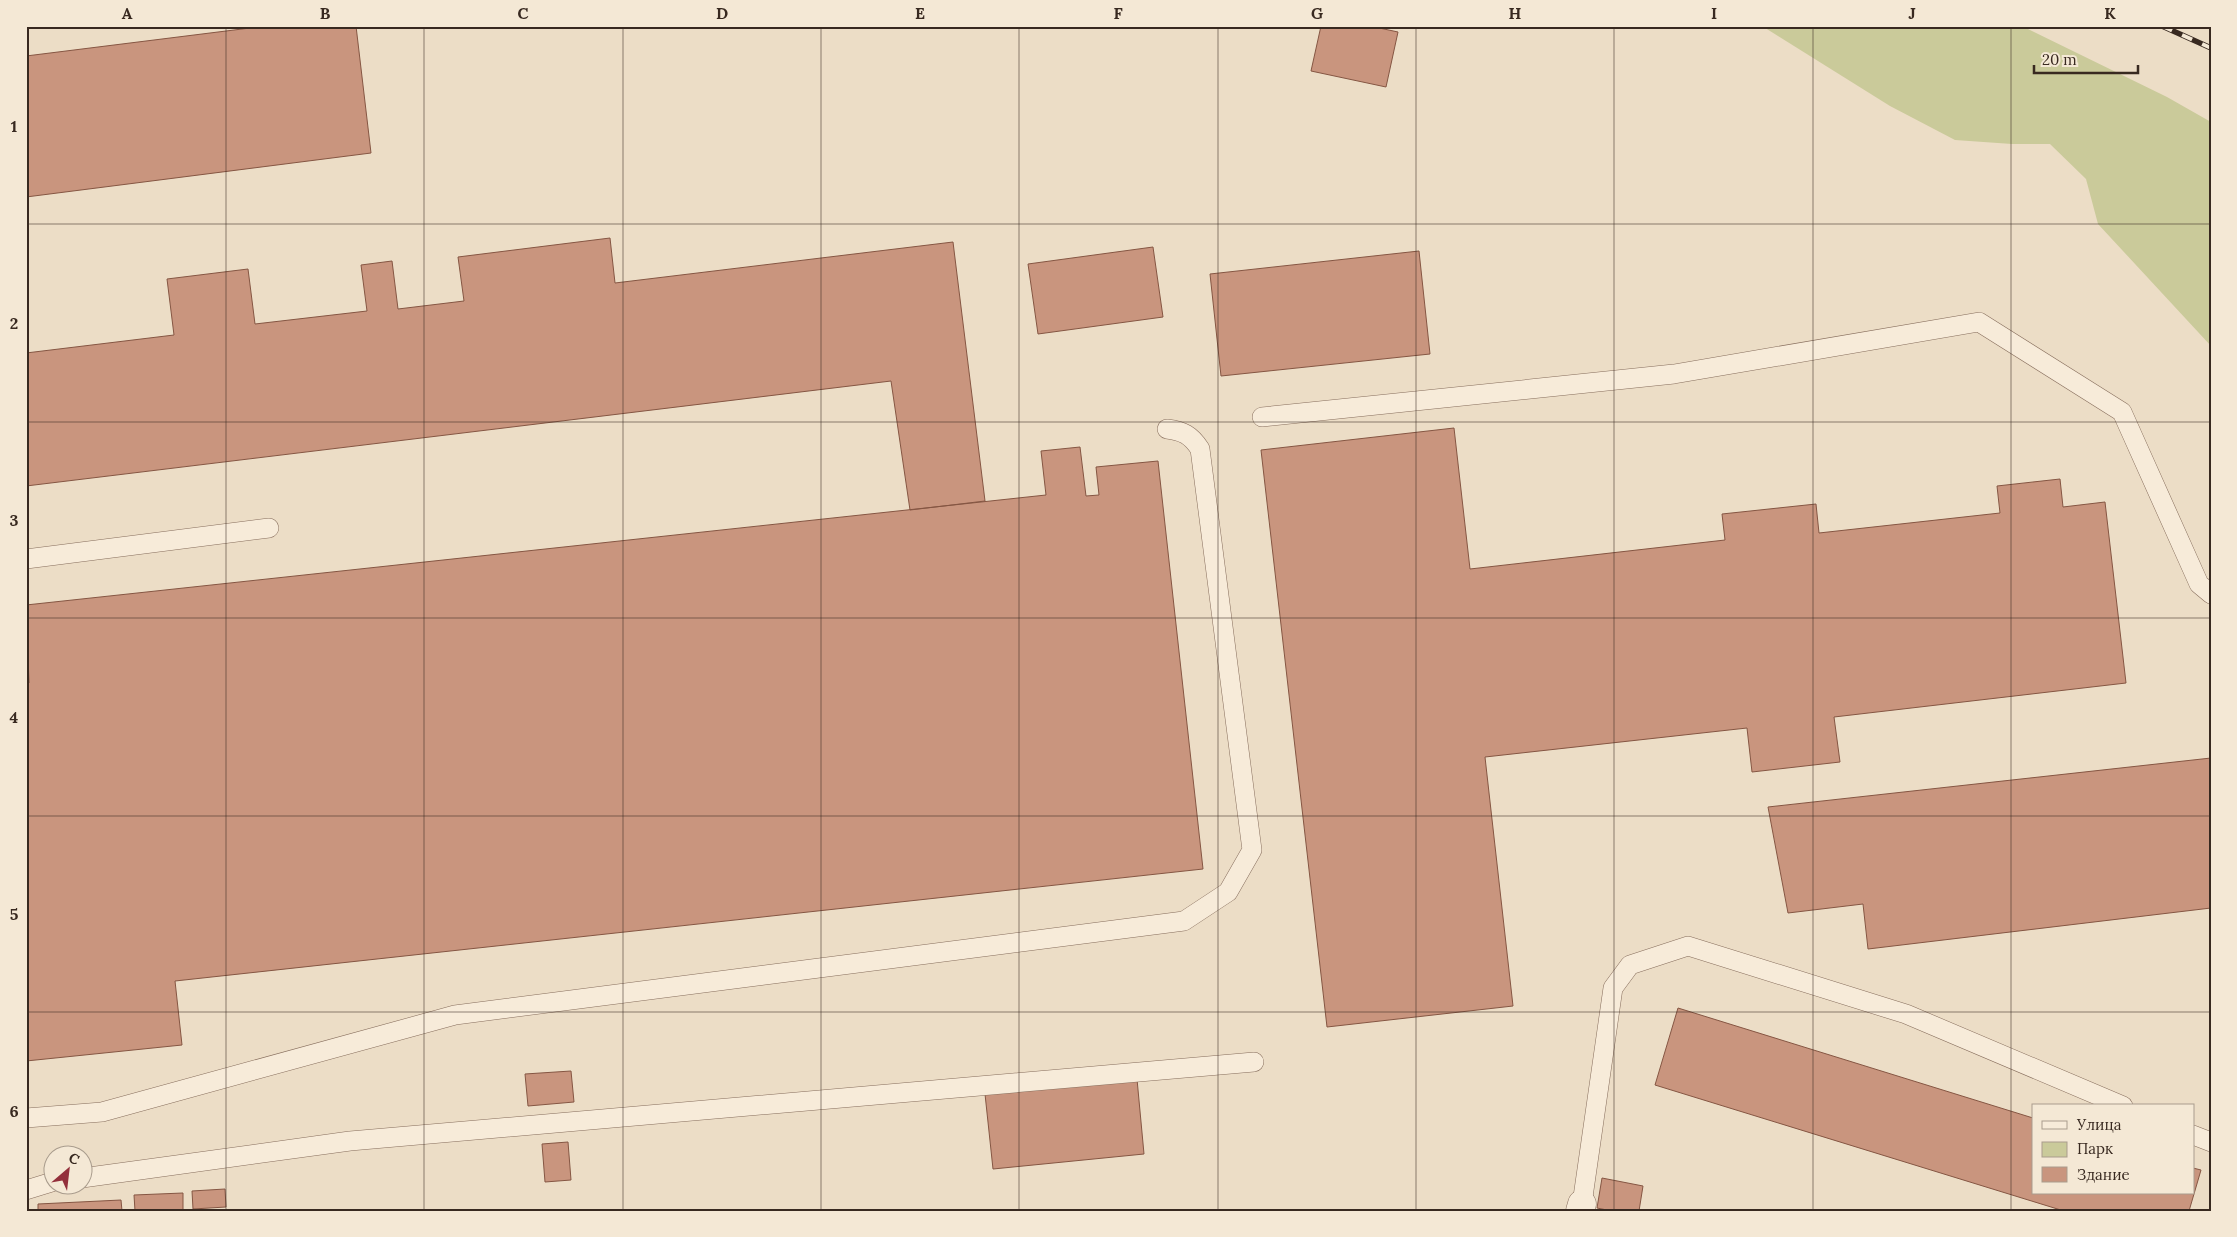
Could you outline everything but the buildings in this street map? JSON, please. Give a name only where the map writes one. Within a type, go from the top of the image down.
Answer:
[{"type":"lane","points":[[1262,417],[1674,374],[1979,322],[2122,412],[2199,584],[2211,594]]},
{"type":"lane","points":[[26,1118],[102,1112],[455,1015],[1184,921],[1228,892],[1252,850],[1200,448],[1188,434],[1179,430],[1167,429]]},
{"type":"lane","points":[[26,559],[269,528]]},
{"type":"lane","points":[[1581,1208],[1613,988],[1630,965],[1688,946],[1906,1014],[2118,1104]]},
{"type":"lane","points":[[92,1177],[350,1141],[1254,1062]]},
{"type":"lane","points":[[2194,1135],[2211,1142]]},
{"type":"lane","points":[[26,1190],[42,1185]]},
{"type":"green space","points":[[1762,26],[2022,26],[2167,97],[2211,122],[2211,346],[2098,224],[2086,179],[2050,144],[2012,144],[1955,140],[1890,106]]},
{"type":"railway","points":[[2162,26],[2211,48]]}]
